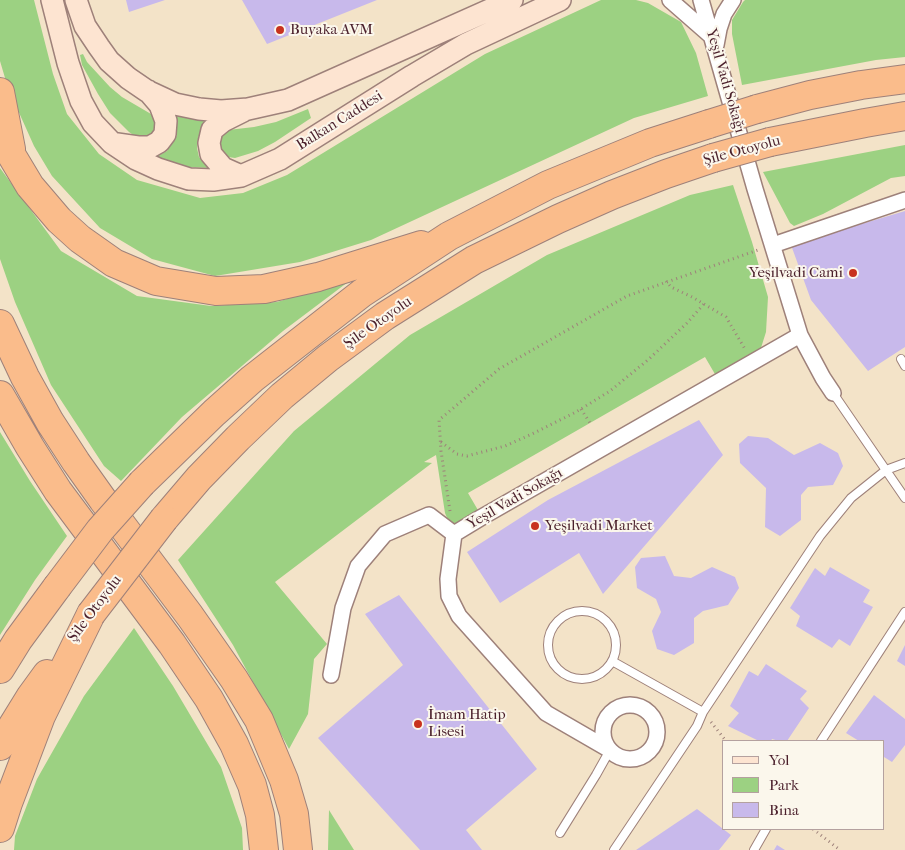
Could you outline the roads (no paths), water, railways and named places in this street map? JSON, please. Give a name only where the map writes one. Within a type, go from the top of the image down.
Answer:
[{"type":"highway","points":[[0,662],[100,530],[142,483],[214,413],[252,379],[362,293],[448,236],[548,185],[650,144],[757,109],[861,85],[905,79]]},
{"type":"highway","points":[[0,92],[12,156]]},
{"type":"highway","name":"Şile Otoyolu","points":[[0,746],[31,696],[91,614],[164,519],[199,478],[282,396],[328,358],[385,316],[474,260],[612,195],[713,158],[770,142],[903,117]]},
{"type":"highway","points":[[0,131],[30,186],[60,220],[80,239],[114,263],[156,281],[216,291],[264,289],[318,276],[448,236]]},
{"type":"highway","points":[[0,324],[25,377],[50,422],[76,462],[190,616],[234,679],[259,720],[284,780],[294,814],[298,850]]},
{"type":"highway","points":[[0,395],[30,448],[58,491],[166,636],[210,699],[234,744],[252,785],[260,815],[264,850]]},
{"type":"highway","points":[[0,828],[42,716],[91,614]]},
{"type":"highway","points":[[0,669],[18,640]]},
{"type":"street","name":"Balkan Caddesi","points":[[52,0],[68,63],[81,101],[93,123],[112,143],[136,159],[158,169],[189,179],[213,180],[241,176],[280,159],[466,44],[560,0]]},
{"type":"street","points":[[76,0],[85,26],[98,47],[128,78],[147,91],[175,104],[199,110],[221,111],[248,109],[288,100],[512,0]]},
{"type":"street","points":[[670,0],[714,43],[724,14],[733,0]]},
{"type":"street","name":"Yeşil Vadi Sokağı","points":[[701,0],[755,189],[800,335],[833,393]]},
{"type":"street","points":[[112,143],[150,147],[159,142],[165,134],[166,122],[160,105],[147,91]]},
{"type":"street","points":[[241,176],[223,168],[211,154],[209,143],[212,130],[223,121],[248,109]]},
{"type":"street","points":[[773,245],[905,200]]},
{"type":"street","name":"Yeşil Vadi Sokağı","points":[[610,750],[546,713],[459,616],[450,596],[448,579],[454,534],[800,335]]},
{"type":"street","points":[[331,675],[343,608],[358,566],[385,534],[429,515],[454,534]]},
{"type":"lane","points":[[833,393],[905,498]]},
{"type":"lane","points":[[614,850],[820,536],[850,498],[886,470],[905,463]]},
{"type":"lane","points":[[582,610],[599,615],[612,627],[616,638],[616,650],[612,661],[605,670],[596,676],[586,679],[575,678],[565,674],[556,668],[551,659],[548,638],[552,628],[570,612],[582,610]]},
{"type":"lane","points":[[822,740],[905,612]]},
{"type":"lane","points":[[612,661],[703,712]]},
{"type":"lane","name":"Yeşil Vadi Sokağı","points":[[560,833],[610,750]]},
{"type":"lane","points":[[754,850],[765,830]]},
{"type":"place","name":"Buyaka AVM","points":[[280,30]]},
{"type":"place","name":"Yeşilvadi Cami","points":[[853,273]]},
{"type":"place","name":"Yeşilvadi Market","points":[[535,526]]},
{"type":"place","name":"İmam Hatip Lisesi","points":[[418,724]]}]
